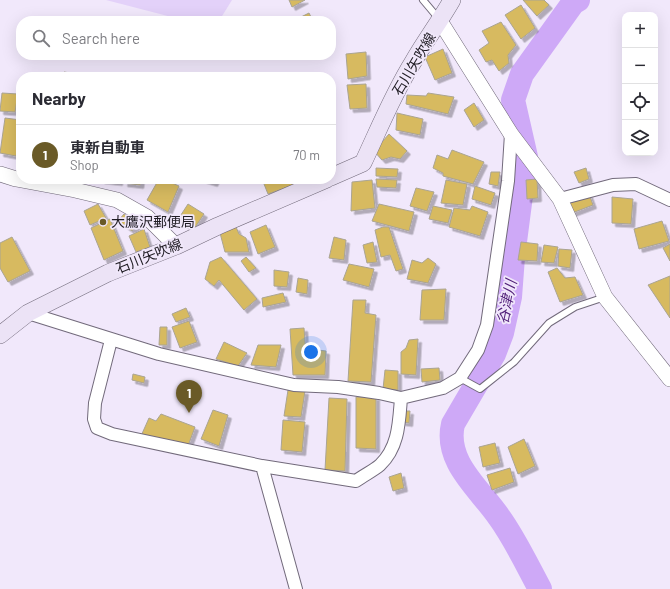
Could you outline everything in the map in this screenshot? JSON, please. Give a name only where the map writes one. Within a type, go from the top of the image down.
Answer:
[{"type":"main road","name":"石川矢吹線","points":[[336,175],[363,164],[387,110],[413,62],[452,0]]},
{"type":"main road","name":"石川矢吹線","points":[[0,335],[28,313],[108,273],[176,246],[218,226],[315,184]]},
{"type":"street","points":[[440,21],[511,135],[557,196],[605,297],[670,379]]},
{"type":"street","points":[[28,313],[159,354],[294,385],[338,387],[401,398],[443,388],[460,378],[478,350],[487,325],[508,181],[511,135]]},
{"type":"street","points":[[0,174],[16,180]]},
{"type":"street","points":[[40,184],[75,190],[117,200],[147,217],[176,246]]},
{"type":"street","points":[[557,196],[613,184],[636,184],[670,200]]},
{"type":"street","points":[[111,340],[95,403],[94,419],[97,428],[112,434],[262,466],[356,481],[380,464],[393,448],[398,432],[401,398]]},
{"type":"street","points":[[262,466],[296,589]]},
{"type":"lane","points":[[423,0],[440,21]]},
{"type":"lane","points":[[460,378],[480,389],[514,362],[548,323],[575,307],[605,297]]},
{"type":"shaded area","points":[[106,0],[232,0],[222,16],[168,16]]},
{"type":"building","points":[[289,0],[305,0],[292,7]]},
{"type":"building","points":[[523,0],[544,0],[549,5],[537,16]]},
{"type":"building","points":[[521,5],[535,28],[521,39],[505,15]]},
{"type":"building","points":[[309,13],[310,16],[303,16]]},
{"type":"building","points":[[501,22],[516,45],[508,55],[509,63],[499,71],[492,60],[486,62],[479,50],[489,43],[482,31]]},
{"type":"building","points":[[443,49],[452,73],[435,80],[425,57]]},
{"type":"building","points":[[366,52],[367,76],[348,79],[346,54]]},
{"type":"building","points":[[366,84],[367,108],[350,109],[347,85]]},
{"type":"building","points":[[2,93],[16,94],[15,112],[0,111]]},
{"type":"building","points":[[428,93],[454,97],[448,114],[406,104],[407,95],[426,96]]},
{"type":"building","points":[[474,103],[484,120],[474,127],[464,110]]},
{"type":"building","points":[[397,113],[423,119],[420,135],[396,130]]},
{"type":"building","points":[[5,118],[16,119],[16,156],[0,153]]},
{"type":"building","points":[[389,134],[407,151],[400,159],[391,157],[382,160],[374,151]]},
{"type":"building","points":[[452,150],[484,162],[473,184],[443,176],[443,173],[433,168],[437,155],[448,159]]},
{"type":"building","points":[[376,168],[398,169],[397,177],[376,176]]},
{"type":"building","points":[[586,168],[589,179],[579,183],[574,172]]},
{"type":"building","points":[[491,172],[500,172],[498,186],[489,184]]},
{"type":"building","points":[[376,179],[397,180],[396,188],[377,187]]},
{"type":"building","points":[[537,179],[538,198],[527,199],[526,180]]},
{"type":"building","points":[[372,180],[375,208],[351,211],[352,182]]},
{"type":"building","points":[[446,180],[467,184],[463,205],[441,203]]},
{"type":"building","points":[[156,184],[174,184],[179,186],[168,212],[147,200]]},
{"type":"building","points":[[264,184],[296,184],[268,194]]},
{"type":"building","points":[[475,186],[495,193],[491,205],[472,199]]},
{"type":"building","points":[[416,188],[434,192],[427,211],[410,206]]},
{"type":"building","points":[[589,194],[593,205],[572,213],[567,203]]},
{"type":"building","points":[[612,197],[633,199],[631,224],[612,223]]},
{"type":"building","points":[[98,204],[106,218],[90,225],[84,211]]},
{"type":"building","points":[[188,204],[204,214],[194,229],[177,221]]},
{"type":"building","points":[[379,204],[414,212],[409,231],[372,221]]},
{"type":"building","points":[[433,206],[452,210],[448,223],[429,219]]},
{"type":"building","points":[[472,206],[488,212],[480,236],[449,227],[454,208],[470,210]]},
{"type":"building","points":[[124,214],[139,223],[132,231],[118,221]]},
{"type":"building","points":[[110,219],[123,251],[104,260],[91,228]]},
{"type":"building","points":[[662,221],[669,241],[639,249],[634,229]]},
{"type":"building","points":[[266,225],[275,247],[258,254],[250,232]]},
{"type":"building","points":[[236,227],[239,234],[246,238],[249,252],[225,252],[220,233]]},
{"type":"building","points":[[383,227],[389,227],[403,269],[396,271],[390,255],[381,257],[375,230]]},
{"type":"building","points":[[144,229],[150,247],[136,252],[129,236]]},
{"type":"building","points":[[12,237],[30,271],[8,282],[0,268],[0,243]]},
{"type":"building","points":[[334,237],[346,240],[344,260],[329,258]]},
{"type":"building","points":[[373,242],[377,262],[367,263],[363,245]]},
{"type":"building","points":[[521,242],[538,244],[537,261],[518,260]]},
{"type":"building","points":[[670,244],[670,261],[663,248]]},
{"type":"building","points":[[544,245],[558,247],[554,263],[541,262]]},
{"type":"building","points":[[559,249],[572,250],[570,268],[558,266]]},
{"type":"building","points":[[221,257],[257,299],[244,310],[219,280],[214,286],[205,279],[210,262]]},
{"type":"building","points":[[246,257],[256,268],[249,272],[241,261]]},
{"type":"building","points":[[428,258],[436,264],[428,283],[407,279],[412,260],[422,263]]},
{"type":"building","points":[[349,264],[374,269],[369,287],[343,280]]},
{"type":"building","points":[[557,268],[565,278],[575,277],[583,295],[560,302],[548,272]]},
{"type":"building","points":[[274,270],[289,272],[287,287],[274,286]]},
{"type":"building","points":[[670,276],[670,318],[648,285]]},
{"type":"building","points":[[298,278],[308,280],[307,294],[296,292]]},
{"type":"building","points":[[446,289],[444,320],[420,320],[422,290]]},
{"type":"building","points":[[283,293],[286,302],[263,307],[262,298]]},
{"type":"building","points":[[353,300],[366,300],[365,313],[376,315],[371,382],[348,381]]},
{"type":"building","points":[[186,308],[190,317],[176,322],[172,314]]},
{"type":"building","points":[[189,321],[197,342],[180,348],[172,327]]},
{"type":"building","points":[[160,327],[167,327],[167,345],[159,345]]},
{"type":"building","points":[[304,328],[306,355],[311,355],[318,350],[326,351],[325,375],[293,375],[290,329]]},
{"type":"building","points":[[418,339],[416,375],[401,374],[401,352],[406,348],[409,340]]},
{"type":"building","points":[[224,342],[247,353],[238,366],[216,359]]},
{"type":"building","points":[[258,345],[281,345],[276,367],[251,365]]},
{"type":"building","points":[[439,368],[440,380],[422,382],[421,369]]},
{"type":"building","points":[[385,370],[398,371],[398,390],[383,389]]},
{"type":"building","points":[[133,374],[145,377],[144,383],[132,380]]},
{"type":"building","points":[[288,390],[305,391],[301,417],[284,416]]},
{"type":"building","points":[[356,397],[376,397],[376,449],[356,448]]},
{"type":"building","points":[[329,398],[347,399],[345,471],[325,470]]},
{"type":"building","points":[[213,410],[228,415],[219,446],[201,439]]},
{"type":"building","points":[[402,411],[410,411],[409,423],[402,422]]},
{"type":"building","points":[[161,414],[195,427],[188,446],[141,436],[149,418],[156,421]]},
{"type":"building","points":[[283,420],[305,422],[302,452],[281,450]]},
{"type":"building","points":[[524,439],[535,466],[518,474],[508,447]]},
{"type":"building","points":[[495,443],[500,463],[483,467],[479,447]]},
{"type":"building","points":[[510,468],[514,482],[492,490],[487,475]]},
{"type":"building","points":[[401,473],[404,488],[393,491],[389,477]]},
{"type":"waterway","name":"谷津川","points":[[540,589],[505,525],[459,463],[454,451],[452,438],[453,424],[494,354],[502,333],[510,297],[513,257],[526,157],[513,100],[522,74],[573,3],[578,0]]},
{"type":"place","name":"大鷹沢郵便局","points":[[103,222]]},
{"type":"place","name":"東新自動車","points":[[189,413]]}]
